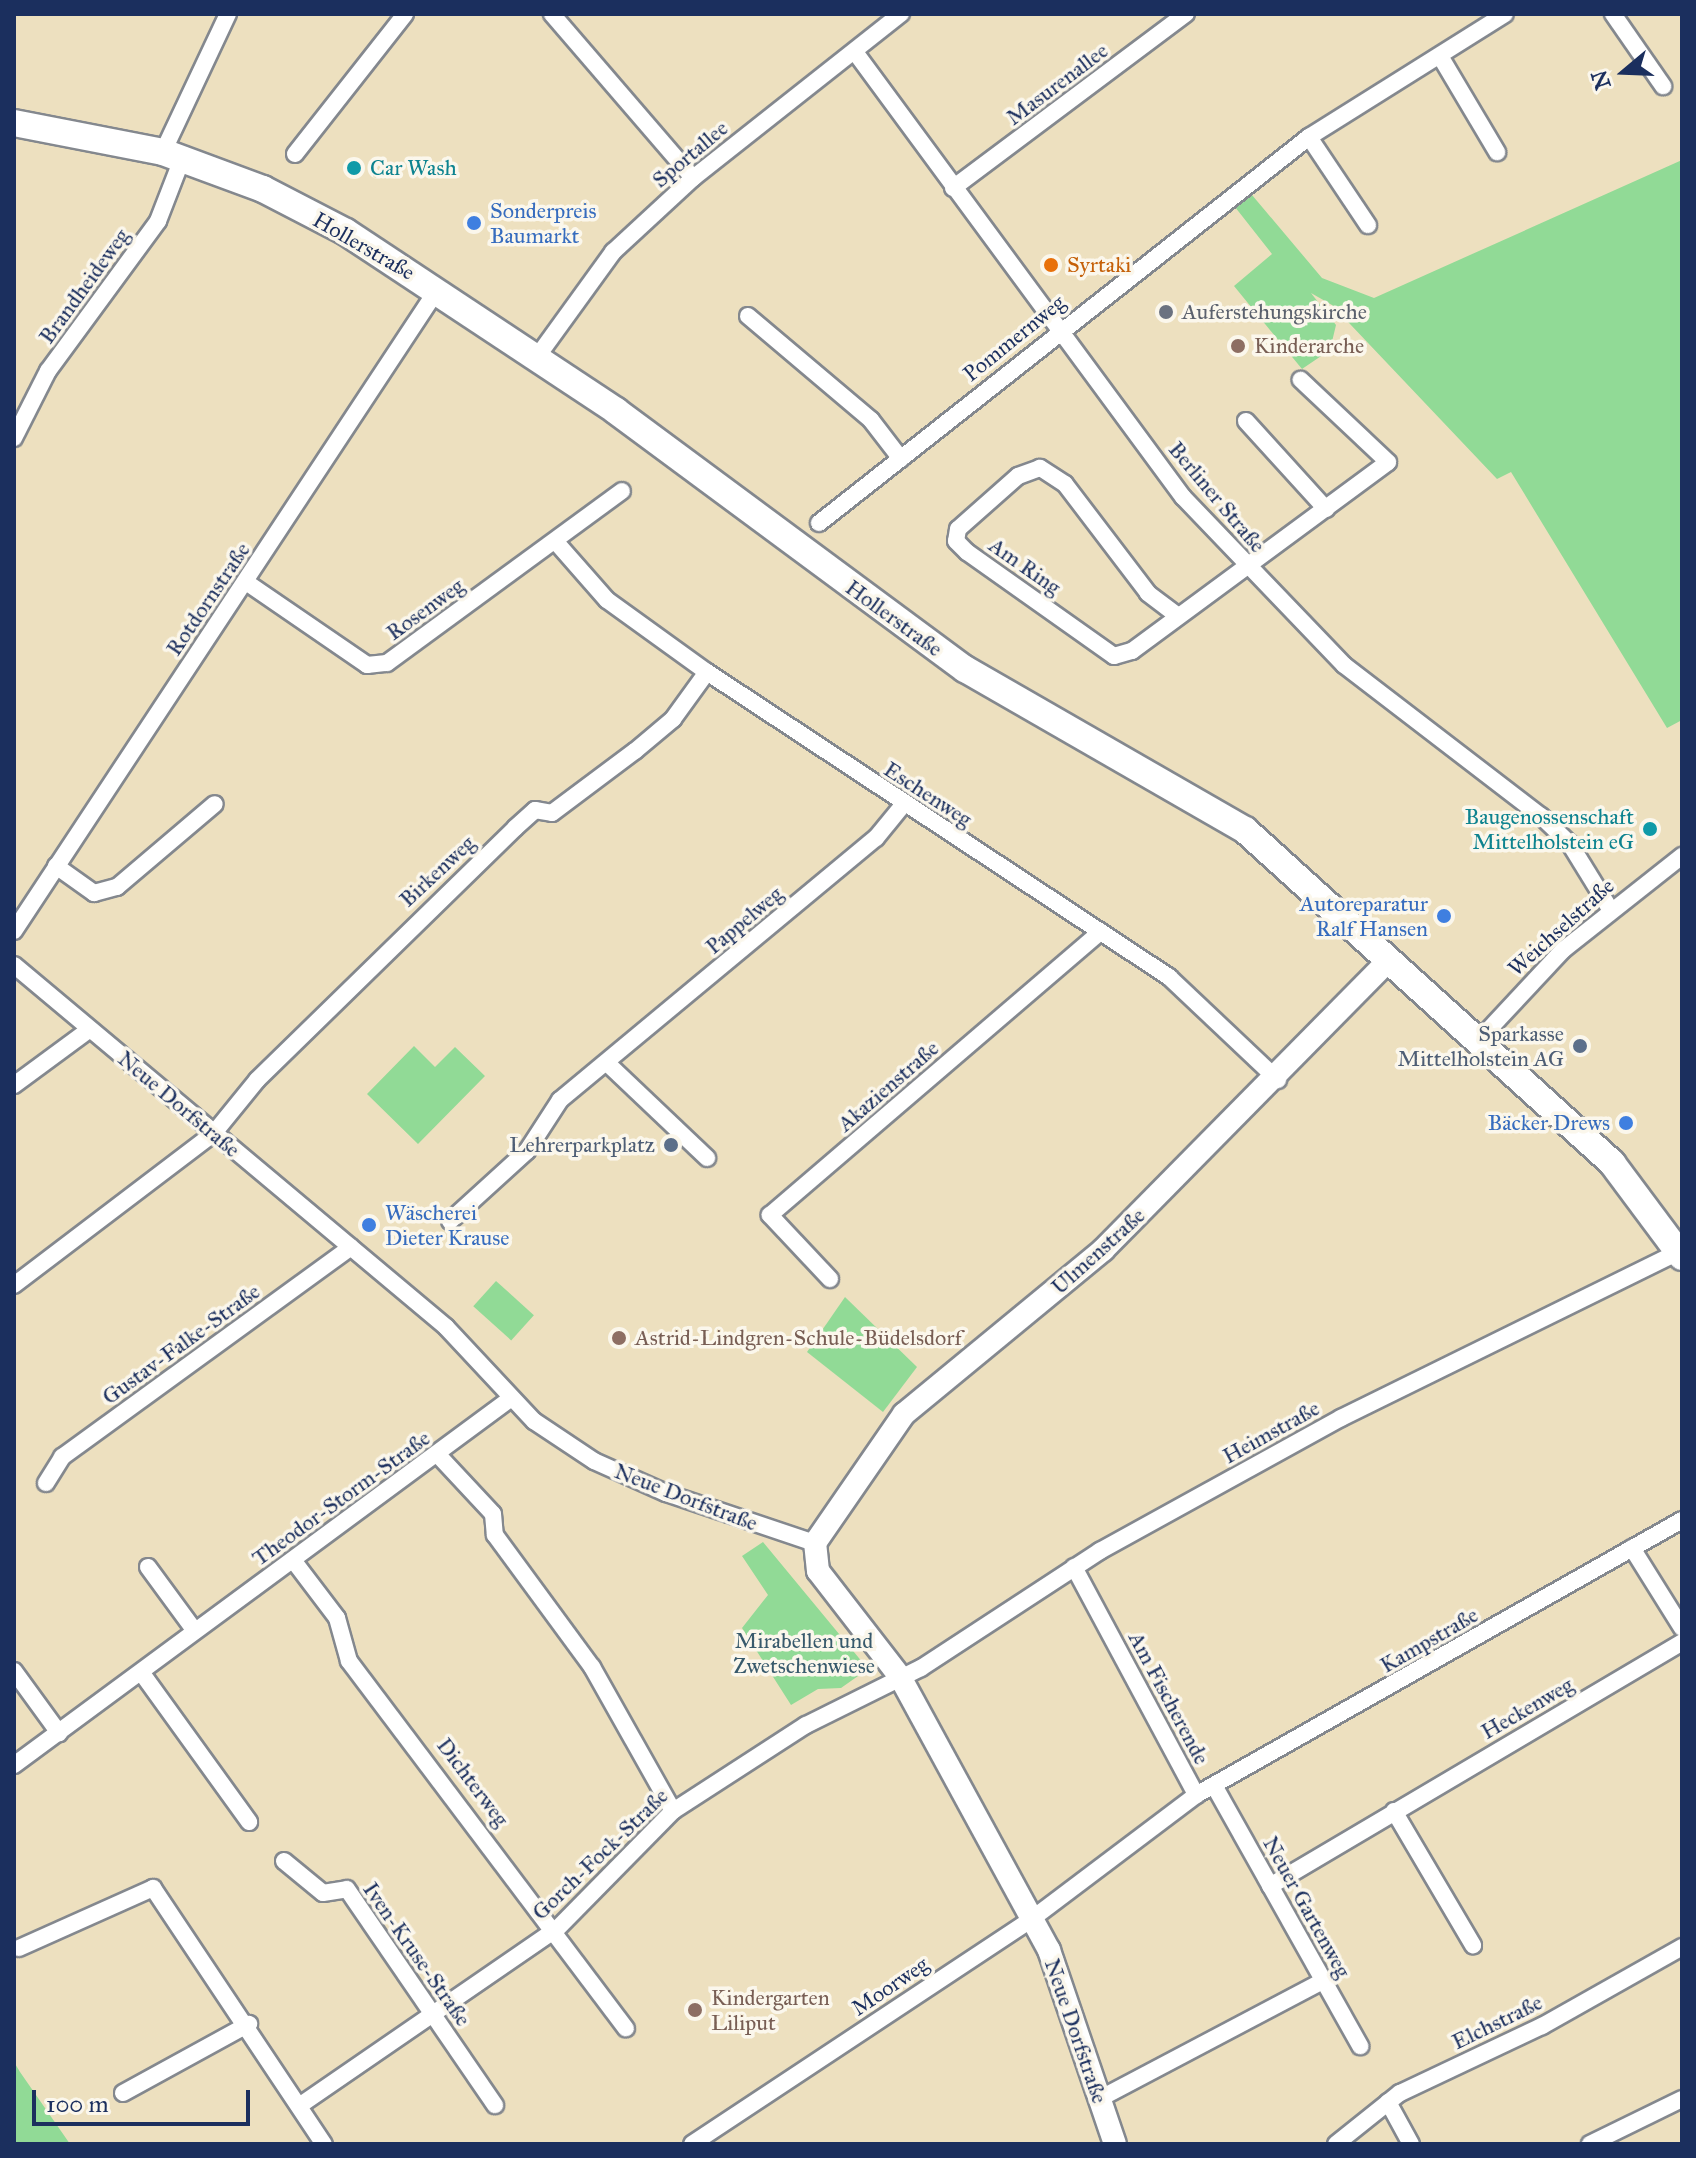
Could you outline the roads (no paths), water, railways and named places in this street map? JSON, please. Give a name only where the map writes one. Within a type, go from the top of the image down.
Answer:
[{"type":"main road","name":"Hollerstraße","points":[[14,123],[173,155],[263,189],[437,290],[537,357],[965,669],[1245,830],[1612,1163],[1680,1254]]},
{"type":"street","name":"Brandheideweg","points":[[14,438],[48,371],[158,221],[173,155],[228,14]]},
{"type":"street","points":[[295,154],[405,14]]},
{"type":"street","points":[[552,14],[693,178]]},
{"type":"street","name":"Sportallee","points":[[537,357],[590,276],[693,178],[901,14]]},
{"type":"street","name":"Masurenallee","points":[[953,188],[1186,14]]},
{"type":"street","name":"Pommernweg","points":[[819,523],[1059,329],[1309,137],[1505,14]]},
{"type":"street","points":[[1613,14],[1663,86]]},
{"type":"street","name":"Berliner Straße","points":[[855,52],[1183,497],[1246,566],[1391,706],[1541,816],[1570,844],[1610,909]]},
{"type":"street","points":[[1440,56],[1497,152]]},
{"type":"street","points":[[1309,137],[1368,225]]},
{"type":"street","name":"Rotdornstraße","points":[[14,931],[437,290]]},
{"type":"street","points":[[748,316],[871,420],[901,459]]},
{"type":"street","name":"Am Ring","points":[[1178,616],[1148,593],[1065,484],[1040,468],[1018,476],[958,529],[956,541],[967,552],[1114,656],[1178,616],[1388,462],[1301,380]]},
{"type":"street","points":[[1246,421],[1326,509]]},
{"type":"street","name":"Rosenweg","points":[[246,582],[367,665],[387,663],[622,491]]},
{"type":"street","name":"Eschenweg","points":[[556,542],[607,600],[903,805],[1100,932],[1220,1019],[1278,1080]]},
{"type":"street","name":"Birkenweg","points":[[214,1133],[268,1070],[504,838],[535,810],[552,813],[635,751],[673,719],[707,672]]},
{"type":"street","points":[[56,866],[94,893],[117,887],[215,804]]},
{"type":"street","name":"Pappelweg","points":[[450,1221],[527,1151],[560,1100],[876,838],[903,805]]},
{"type":"street","name":"Weichselstraße","points":[[1479,1040],[1610,909],[1682,856]]},
{"type":"street","name":"Akazienstraße","points":[[830,1279],[770,1215],[1100,932]]},
{"type":"street","name":"Ulmenstraße","points":[[815,1543],[904,1414],[1103,1250],[1278,1080],[1389,960]]},
{"type":"street","name":"Neue Dorfstraße","points":[[14,965],[446,1327],[510,1399],[594,1461],[815,1543],[818,1571],[834,1597],[901,1678],[1033,1918],[1115,2144]]},
{"type":"street","points":[[14,1085],[90,1029]]},
{"type":"street","points":[[607,1063],[707,1158]]},
{"type":"street","points":[[14,1285],[214,1133]]},
{"type":"street","name":"Gustav-Falke-Straße","points":[[46,1483],[62,1457],[351,1247]]},
{"type":"street","name":"Heimstraße","points":[[901,1678],[1074,1567],[1341,1418],[1680,1254]]},
{"type":"street","name":"Theodor-Storm-Straße","points":[[14,1765],[439,1456],[510,1399]]},
{"type":"street","points":[[439,1456],[493,1514],[495,1535],[615,1702],[673,1811]]},
{"type":"street","name":"Kampstraße","points":[[1196,1795],[1216,1789],[1682,1520]]},
{"type":"street","points":[[1632,1548],[1682,1628]]},
{"type":"street","name":"Dichterweg","points":[[293,1560],[337,1618],[349,1661],[557,1929],[626,2028]]},
{"type":"street","points":[[148,1567],[195,1631]]},
{"type":"street","name":"Am Fischerende","points":[[1033,1918],[1196,1795],[1074,1567]]},
{"type":"street","name":"Heckenweg","points":[[1270,1886],[1682,1642]]},
{"type":"street","points":[[14,1671],[59,1733]]},
{"type":"street","points":[[141,1672],[249,1822]]},
{"type":"street","name":"Gorch-Fock-Straße","points":[[299,2106],[557,1929],[673,1811],[806,1725],[901,1678]]},
{"type":"street","name":"Neuer Gartenweg","points":[[1216,1789],[1360,2046]]},
{"type":"street","points":[[1394,1811],[1473,1945]]},
{"type":"street","name":"Iven-Kruse-Straße","points":[[284,1861],[323,1893],[347,1889],[495,2105]]},
{"type":"street","points":[[19,1948],[153,1888],[249,2024],[324,2144]]},
{"type":"street","name":"Moorweg","points":[[692,2144],[1033,1918]]},
{"type":"street","name":"Elchstraße","points":[[1336,2144],[1388,2102],[1682,1947]]},
{"type":"street","points":[[1099,2099],[1323,1981]]},
{"type":"street","points":[[123,2093],[249,2024]]},
{"type":"street","points":[[1590,2144],[1682,2099]]},
{"type":"street","points":[[1388,2102],[1411,2144]]},
{"type":"place","name":"Car Wash","points":[[354,168]]},
{"type":"place","name":"Sonderpreis Baumarkt","points":[[474,223]]},
{"type":"place","name":"Syrtaki","points":[[1051,265]]},
{"type":"place","name":"Auferstehungskirche","points":[[1166,312]]},
{"type":"place","name":"Kinderarche","points":[[1238,346]]},
{"type":"place","name":"Baugenossenschaft Mittelholstein eG","points":[[1650,829]]},
{"type":"place","name":"Autoreparatur Ralf Hansen","points":[[1444,916]]},
{"type":"place","name":"Sparkasse Mittelholstein AG","points":[[1580,1046]]},
{"type":"place","name":"Bäcker Drews","points":[[1626,1123]]},
{"type":"place","name":"Lehrerparkplatz","points":[[671,1145]]},
{"type":"place","name":"Wäscherei Dieter Krause","points":[[369,1225]]},
{"type":"place","name":"Astrid-Lindgren-Schule-Büdelsdorf","points":[[619,1338]]},
{"type":"place","name":"Kindergarten Liliput","points":[[695,2010]]},
{"type":"park label","name":"Mirabellen und Zwetschenwiese","points":[[804,1652]]}]
